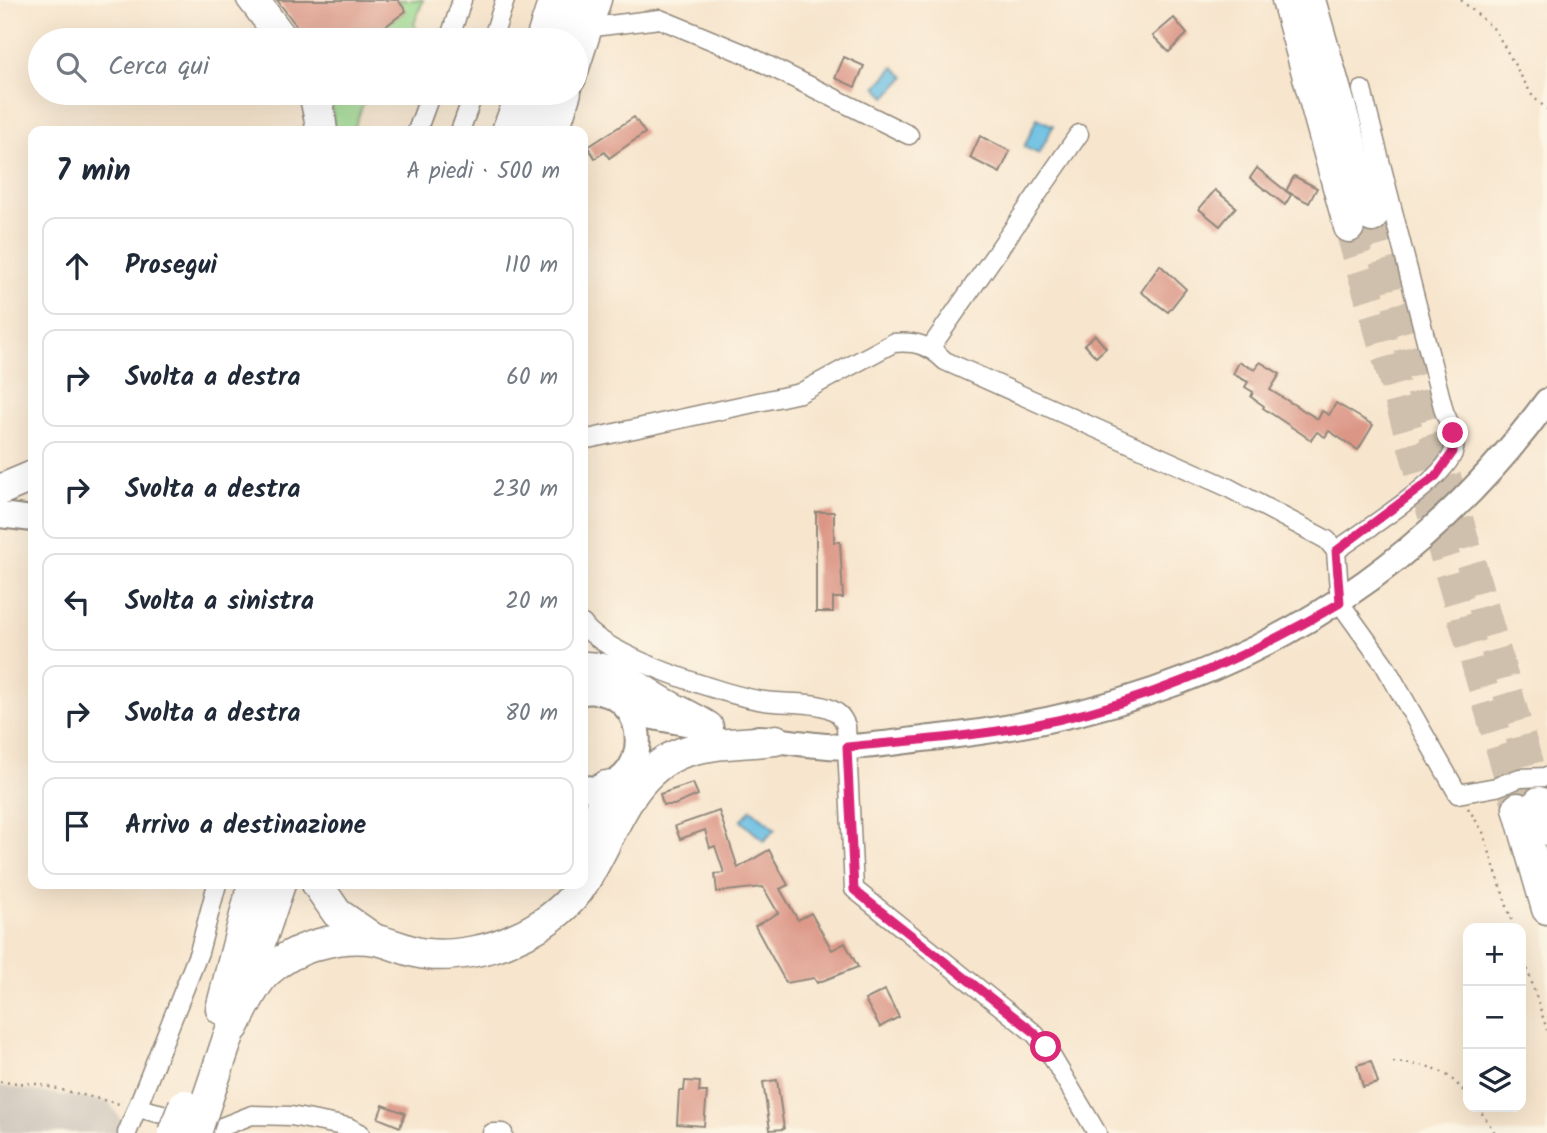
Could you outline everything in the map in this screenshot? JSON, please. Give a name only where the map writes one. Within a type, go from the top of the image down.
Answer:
[{"type":"highway","points":[[545,28],[554,0]]},
{"type":"highway","points":[[570,28],[579,0]]},
{"type":"highway","points":[[1287,0],[1360,222],[1310,0]]},
{"type":"highway","points":[[509,126],[518,105]]},
{"type":"highway","points":[[513,126],[520,105]]},
{"type":"highway","points":[[537,126],[544,105]]},
{"type":"highway","points":[[0,490],[28,478]]},
{"type":"highway","points":[[588,667],[600,667],[624,676],[655,698],[718,730]]},
{"type":"highway","points":[[588,876],[627,800],[653,771],[681,753],[776,740]]},
{"type":"highway","points":[[588,832],[595,787]]},
{"type":"highway","points":[[1538,804],[1547,909]]},
{"type":"highway","points":[[173,1133],[204,1122],[252,889]]},
{"type":"highway","points":[[226,1022],[262,889]]},
{"type":"highway","points":[[226,1022],[278,889]]},
{"type":"highway","points":[[320,889],[337,914],[374,939]]},
{"type":"highway","points":[[550,919],[570,889]]},
{"type":"highway","points":[[226,1022],[265,973],[294,954],[327,941],[374,939],[427,954],[470,951],[514,939],[550,919],[579,889]]},
{"type":"main road","points":[[588,692],[605,693],[626,707],[662,720],[776,740],[847,747],[1029,726],[1107,705],[1224,665],[1275,641],[1340,603],[1395,562],[1473,491],[1547,401]]},
{"type":"main road","points":[[0,515],[28,518]]},
{"type":"main road","points":[[626,707],[638,734],[638,751],[630,768]]},
{"type":"main road","points":[[595,787],[680,741],[718,730]]},
{"type":"street","points":[[246,0],[267,28]]},
{"type":"street","points":[[261,0],[282,28]]},
{"type":"street","points":[[453,28],[462,0]]},
{"type":"street","points":[[496,28],[505,0]]},
{"type":"street","points":[[588,43],[601,0]]},
{"type":"street","points":[[593,27],[660,19],[745,54],[909,135]]},
{"type":"street","points":[[1336,551],[1436,476],[1453,452],[1453,433],[1444,411],[1362,90]]},
{"type":"street","points":[[311,105],[315,126]]},
{"type":"street","points":[[325,105],[327,126]]},
{"type":"street","points":[[419,126],[427,105]]},
{"type":"street","points":[[462,126],[470,105]]},
{"type":"street","points":[[562,126],[568,105]]},
{"type":"street","points":[[931,347],[1079,134]]},
{"type":"street","points":[[588,439],[800,393],[893,343],[908,341],[931,347],[945,361],[1225,485],[1327,540],[1336,551],[1340,603],[1384,664],[1458,794],[1496,787],[1520,778],[1538,804]]},
{"type":"street","points":[[588,633],[616,651],[712,688],[761,701],[826,707],[841,714],[846,726],[854,890],[1034,1032],[1046,1047],[1097,1133]]},
{"type":"street","points":[[127,1133],[199,952],[216,889]]},
{"type":"street","points":[[138,1108],[204,1122],[252,1115],[291,1115],[348,1127],[360,1133]]},
{"type":"street","points":[[492,1133],[503,1133]]},
{"type":"path","points":[[1461,0],[1495,30],[1519,68],[1532,97],[1547,109]]},
{"type":"path","points":[[1458,794],[1483,832],[1512,923]]},
{"type":"path","points":[[1526,965],[1547,1030]]},
{"type":"path","points":[[1393,1062],[1435,1066],[1453,1078],[1463,1090]]},
{"type":"path","points":[[0,1082],[37,1084],[138,1108]]},
{"type":"path","points":[[1481,1112],[1495,1133]]},
{"type":"shaded area","points":[[0,1086],[109,1102],[123,1123],[120,1133],[0,1133]]},
{"type":"green space","points":[[398,0],[423,0],[414,24],[416,28],[383,28],[405,11]]},
{"type":"green space","points":[[331,105],[363,105],[355,126],[334,126]]},
{"type":"water","points":[[894,67],[905,77],[886,97],[876,87]]},
{"type":"water","points":[[1037,118],[1053,126],[1039,154],[1024,147]]},
{"type":"water","points":[[751,809],[775,829],[764,841],[741,821]]},
{"type":"building","points":[[277,0],[398,0],[406,11],[383,28],[298,28]]},
{"type":"building","points":[[1174,18],[1187,34],[1169,52],[1153,36]]},
{"type":"building","points":[[844,57],[864,66],[855,87],[835,78]]},
{"type":"building","points":[[634,117],[645,133],[609,158],[605,152],[595,158],[588,147]]},
{"type":"building","points":[[980,136],[1010,151],[1000,173],[970,158]]},
{"type":"building","points":[[1257,168],[1291,195],[1285,205],[1250,178]]},
{"type":"building","points":[[1294,176],[1317,188],[1309,203],[1286,191]]},
{"type":"building","points":[[1215,190],[1236,207],[1220,226],[1199,209]]},
{"type":"building","points":[[1160,265],[1186,289],[1168,312],[1141,292]]},
{"type":"building","points":[[1095,335],[1106,348],[1096,357],[1084,344]]},
{"type":"building","points":[[1239,362],[1255,370],[1260,362],[1280,374],[1270,390],[1318,419],[1322,411],[1329,415],[1336,403],[1373,425],[1358,450],[1329,431],[1325,437],[1317,432],[1311,440],[1251,397],[1253,392],[1245,387],[1248,382],[1233,374]]},
{"type":"building","points":[[816,512],[834,512],[834,542],[840,542],[843,598],[833,598],[833,612],[816,612]]},
{"type":"building","points":[[693,783],[698,795],[674,805],[663,805],[660,794]]},
{"type":"building","points":[[719,811],[738,868],[769,850],[788,885],[780,889],[798,920],[811,913],[832,950],[845,943],[858,967],[817,983],[814,978],[786,983],[755,926],[778,913],[763,887],[717,892],[715,874],[724,873],[715,846],[710,848],[705,830],[680,839],[675,826]]},
{"type":"building","points":[[885,990],[899,1017],[880,1027],[865,1000]]},
{"type":"building","points":[[1371,1061],[1378,1083],[1363,1087],[1357,1065]]},
{"type":"building","points":[[777,1080],[784,1129],[770,1130],[763,1082]]},
{"type":"building","points":[[685,1081],[700,1082],[699,1092],[707,1092],[704,1126],[677,1124],[679,1091],[684,1091]]},
{"type":"building","points":[[383,1105],[405,1113],[400,1127],[378,1118]]},
{"type":"tunnel","points":[[1372,217],[1539,802]]},
{"type":"tunnel","points":[[1349,227],[1518,808]]},
{"type":"route","points":[[1046,1047],[1034,1032],[854,890],[847,747],[1029,726],[1185,680],[1275,641],[1340,603],[1336,551],[1436,476],[1453,452],[1453,433]]}]
